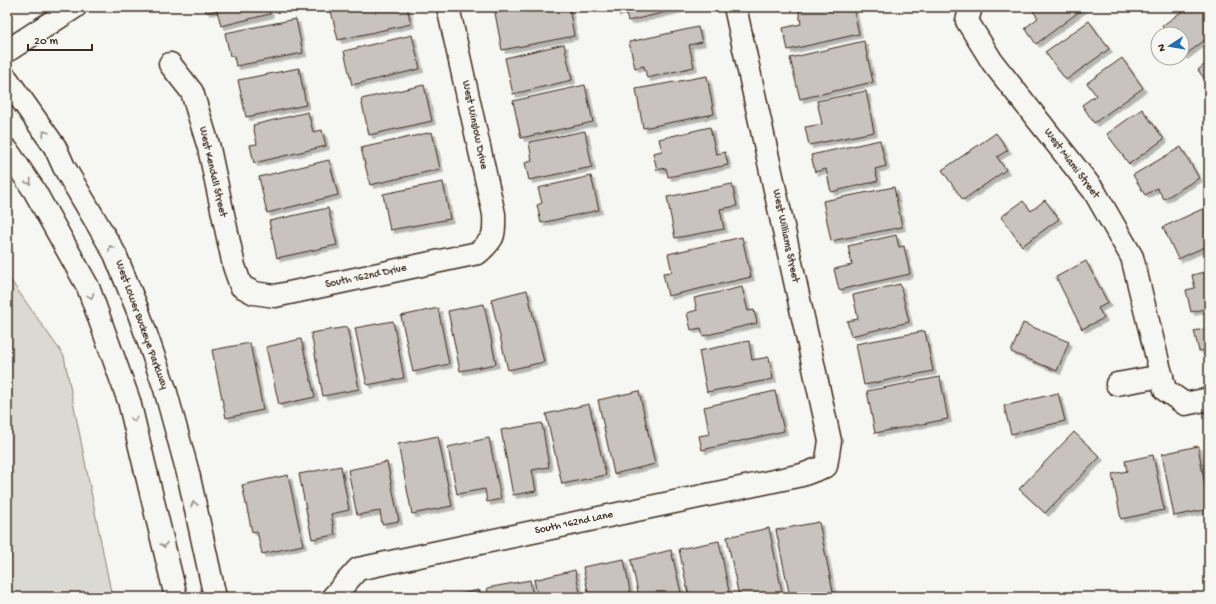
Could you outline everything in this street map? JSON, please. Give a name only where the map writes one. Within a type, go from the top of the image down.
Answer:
[{"type":"street","points":[[7,51],[75,7]]},
{"type":"street","name":"West Winslow Drive","points":[[448,7],[494,214],[494,230],[490,242]]},
{"type":"street","name":"West Williams Street","points":[[735,7],[830,441],[826,466]]},
{"type":"street","name":"West Miami Street","points":[[969,14],[993,64],[1094,190],[1132,257],[1163,383]]},
{"type":"street","name":"West Kendall Street","points":[[170,64],[192,92],[208,148],[234,266],[241,286]]},
{"type":"street","name":"West Lower Buckeye Parkway","points":[[7,79],[55,147],[64,167],[115,254],[138,311],[165,389],[188,473],[214,597]]},
{"type":"street","points":[[7,150],[34,190],[88,287],[129,401],[176,597]]},
{"type":"street","name":"South 162nd Drive","points":[[241,286],[254,293],[275,296],[478,253],[490,242]]},
{"type":"street","points":[[1117,384],[1163,383],[1185,404],[1209,399]]},
{"type":"street","name":"South 162nd Lane","points":[[333,597],[358,569],[802,475],[826,466]]},
{"type":"shaded area","points":[[7,275],[64,356],[112,597],[7,597]]},
{"type":"building","points":[[205,7],[268,7],[270,14],[221,26],[217,10],[206,12]]},
{"type":"building","points":[[330,7],[407,7],[411,24],[338,40]]},
{"type":"building","points":[[526,7],[569,7],[574,36],[502,50],[495,13]]},
{"type":"building","points":[[615,7],[688,7],[628,21],[625,10],[616,13]]},
{"type":"building","points":[[798,7],[853,7],[859,34],[788,50],[783,28],[801,24]]},
{"type":"building","points":[[1030,7],[1084,8],[1036,44],[1025,28],[1038,18]]},
{"type":"building","points":[[1188,7],[1209,7],[1209,37],[1190,51],[1190,26],[1162,26]]},
{"type":"building","points":[[296,19],[303,53],[236,66],[234,56],[230,56],[225,33]]},
{"type":"building","points":[[1089,21],[1109,49],[1066,80],[1045,52]]},
{"type":"building","points":[[698,27],[702,42],[689,45],[694,67],[647,78],[644,66],[635,68],[629,42]]},
{"type":"building","points":[[412,35],[420,69],[352,85],[344,51]]},
{"type":"building","points":[[864,41],[873,82],[800,99],[790,58]]},
{"type":"building","points":[[564,44],[572,80],[513,94],[505,58]]},
{"type":"building","points":[[1122,58],[1143,88],[1094,123],[1082,105],[1096,95],[1087,83]]},
{"type":"building","points":[[1209,61],[1209,85],[1198,70]]},
{"type":"building","points":[[299,68],[306,105],[246,117],[238,80]]},
{"type":"building","points":[[707,76],[714,114],[643,128],[636,89]]},
{"type":"building","points":[[424,85],[432,121],[369,135],[361,99]]},
{"type":"building","points":[[585,85],[593,122],[521,138],[513,101]]},
{"type":"building","points":[[866,91],[874,132],[809,145],[805,127],[822,124],[817,101]]},
{"type":"building","points":[[1142,109],[1164,139],[1129,164],[1107,134]]},
{"type":"building","points":[[308,112],[313,132],[322,130],[326,146],[254,163],[250,145],[257,144],[253,125]]},
{"type":"building","points":[[710,127],[716,154],[725,152],[728,165],[668,177],[666,168],[657,170],[653,153],[662,151],[659,139]]},
{"type":"building","points":[[585,131],[592,167],[529,180],[525,163],[532,161],[529,142]]},
{"type":"building","points":[[432,132],[440,169],[370,185],[361,148]]},
{"type":"building","points":[[996,133],[1008,150],[997,157],[1006,170],[963,200],[942,170]]},
{"type":"building","points":[[880,140],[886,166],[875,169],[878,181],[831,192],[826,169],[815,172],[811,155]]},
{"type":"building","points":[[1181,147],[1199,178],[1164,199],[1157,188],[1145,195],[1133,175]]},
{"type":"building","points":[[329,160],[338,195],[267,213],[259,177]]},
{"type":"building","points":[[591,176],[599,210],[541,223],[537,205],[542,203],[538,188]]},
{"type":"building","points":[[443,182],[450,219],[390,230],[383,194]]},
{"type":"building","points":[[732,184],[737,206],[720,209],[724,229],[675,238],[667,197]]},
{"type":"building","points":[[894,187],[902,227],[831,241],[823,201]]},
{"type":"building","points":[[1045,200],[1059,219],[1022,246],[1001,217],[1023,201],[1031,211]]},
{"type":"building","points":[[1209,206],[1209,245],[1178,259],[1163,227]]},
{"type":"building","points":[[328,208],[337,245],[277,258],[269,221]]},
{"type":"building","points":[[896,235],[899,247],[904,246],[910,274],[839,290],[834,269],[852,265],[848,246]]},
{"type":"building","points":[[742,237],[751,277],[668,296],[663,273],[672,272],[668,254]]},
{"type":"building","points":[[1086,261],[1108,303],[1098,308],[1104,318],[1082,329],[1056,277]]},
{"type":"building","points":[[1209,271],[1209,308],[1191,312],[1186,290],[1195,288],[1192,275]]},
{"type":"building","points":[[900,284],[909,322],[851,336],[847,321],[858,319],[853,295]]},
{"type":"building","points":[[742,287],[748,311],[754,310],[757,323],[703,336],[701,328],[691,330],[687,313],[697,310],[694,298]]},
{"type":"building","points":[[527,290],[544,362],[508,370],[491,299]]},
{"type":"building","points":[[484,304],[496,364],[460,371],[448,311]]},
{"type":"building","points":[[438,308],[449,364],[413,372],[401,316]]},
{"type":"building","points":[[393,321],[404,378],[367,385],[355,328]]},
{"type":"building","points":[[1023,323],[1069,342],[1057,371],[1011,352]]},
{"type":"building","points":[[347,327],[359,389],[323,396],[311,333]]},
{"type":"building","points":[[1209,328],[1209,350],[1199,351],[1194,331]]},
{"type":"building","points":[[925,331],[933,371],[864,385],[856,344]]},
{"type":"building","points":[[301,339],[315,397],[279,405],[266,347]]},
{"type":"building","points":[[749,341],[752,360],[769,357],[773,379],[707,392],[699,351]]},
{"type":"building","points":[[250,343],[263,410],[226,418],[212,350]]},
{"type":"building","points":[[940,377],[948,419],[875,433],[867,391]]},
{"type":"building","points":[[639,391],[655,464],[614,474],[598,400]]},
{"type":"building","points":[[775,391],[784,431],[702,450],[699,436],[710,434],[704,407]]},
{"type":"building","points":[[1058,393],[1065,421],[1011,434],[1004,406]]},
{"type":"building","points":[[589,404],[606,475],[562,484],[546,414]]},
{"type":"building","points":[[542,423],[549,467],[532,470],[536,491],[513,495],[501,430]]},
{"type":"building","points":[[1074,432],[1100,457],[1045,513],[1019,489]]},
{"type":"building","points":[[438,436],[452,506],[412,514],[398,444]]},
{"type":"building","points":[[489,438],[501,499],[487,502],[485,489],[457,494],[448,447]]},
{"type":"building","points":[[1198,446],[1209,509],[1174,516],[1162,454]]},
{"type":"building","points":[[1153,455],[1164,510],[1121,519],[1112,474],[1127,471],[1125,461]]},
{"type":"building","points":[[387,462],[399,521],[382,524],[380,511],[357,515],[348,470]]},
{"type":"building","points":[[341,466],[349,510],[331,514],[335,535],[312,539],[299,474]]},
{"type":"building","points":[[288,475],[303,545],[262,554],[257,531],[252,532],[242,485]]},
{"type":"building","points":[[819,522],[833,592],[808,597],[790,597],[776,530]]},
{"type":"building","points":[[769,528],[783,597],[739,597],[727,537]]},
{"type":"building","points":[[719,541],[730,597],[689,597],[679,549]]},
{"type":"building","points":[[671,550],[682,597],[639,597],[631,560]]},
{"type":"building","points":[[624,559],[631,597],[589,597],[583,567]]},
{"type":"building","points":[[575,570],[581,597],[538,597],[534,580]]},
{"type":"building","points":[[530,580],[533,597],[489,597],[487,588]]},
{"type":"building","points":[[479,590],[481,597],[448,597]]}]
